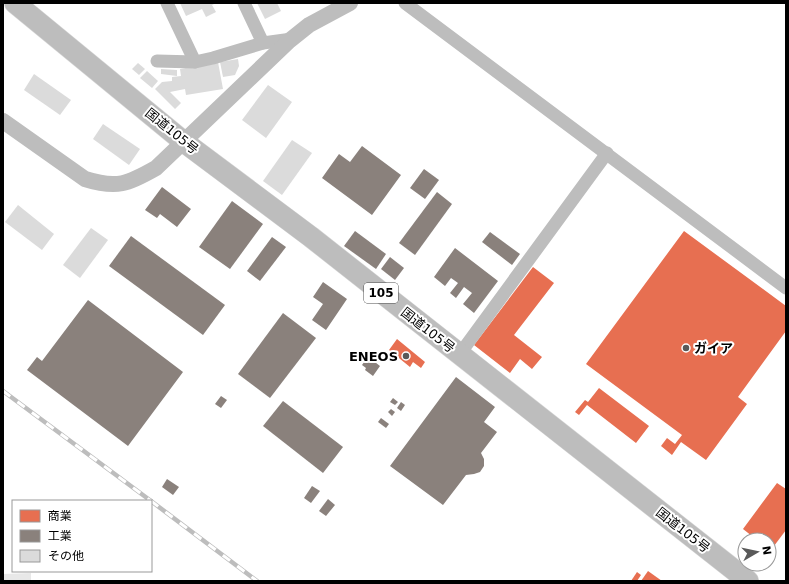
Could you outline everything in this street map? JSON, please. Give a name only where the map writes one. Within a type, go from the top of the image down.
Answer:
[{"type":"highway","name":"国道105号","points":[[15,3],[184,142],[310,237],[748,581]]},
{"type":"street","points":[[166,3],[195,62]]},
{"type":"street","points":[[244,3],[263,43]]},
{"type":"street","points":[[3,121],[86,179],[101,184],[117,185],[134,181],[156,168],[292,39],[309,25],[350,3]]},
{"type":"street","points":[[405,3],[786,288]]},
{"type":"street","points":[[157,61],[195,62],[263,43],[292,39]]},
{"type":"street","points":[[459,355],[607,153]]},
{"type":"shaded area","points":[[31,573],[31,581],[3,581],[3,574]]},
{"type":"building: 商業","name":"ガイア","points":[[684,231],[786,306],[786,331],[738,397],[747,404],[706,460],[681,442],[672,455],[661,446],[667,438],[675,444],[682,435],[586,364]]},
{"type":"building: 商業","points":[[533,267],[554,283],[514,335],[542,357],[532,369],[520,359],[510,373],[474,345]]},
{"type":"building: 商業","points":[[397,339],[425,362],[421,368],[413,362],[410,367],[389,350]]},
{"type":"building: 商業","points":[[599,388],[649,426],[636,443],[587,405],[579,415],[575,412],[585,400],[588,402]]},
{"type":"building: 商業","points":[[777,483],[786,489],[786,530],[777,542],[777,532],[747,532],[743,529]]},
{"type":"building: 商業","points":[[648,571],[662,581],[641,581]]},
{"type":"building: 商業","points":[[637,572],[641,575],[637,581],[631,581]]},
{"type":"building: 工業","points":[[362,146],[401,175],[372,215],[322,178],[339,154],[350,162]]},
{"type":"building: 工業","points":[[424,169],[439,180],[425,199],[410,188]]},
{"type":"building: 工業","points":[[162,187],[191,209],[177,227],[160,214],[157,218],[145,210]]},
{"type":"building: 工業","points":[[437,192],[452,204],[415,255],[399,243]]},
{"type":"building: 工業","points":[[232,201],[263,224],[230,269],[199,247]]},
{"type":"building: 工業","points":[[355,231],[386,254],[376,269],[344,246]]},
{"type":"building: 工業","points":[[490,232],[520,254],[512,265],[482,242]]},
{"type":"building: 工業","points":[[131,236],[225,305],[203,335],[109,266]]},
{"type":"building: 工業","points":[[272,237],[286,247],[260,281],[247,271]]},
{"type":"building: 工業","points":[[455,248],[498,281],[474,313],[463,304],[472,293],[464,287],[456,298],[450,293],[458,283],[451,278],[445,286],[434,277]]},
{"type":"building: 工業","points":[[390,257],[404,268],[395,280],[381,269]]},
{"type":"building: 工業","points":[[323,282],[347,299],[326,330],[312,320],[323,304],[313,297]]},
{"type":"building: 工業","points":[[88,300],[183,372],[128,446],[27,370],[37,357],[42,361]]},
{"type":"building: 工業","points":[[283,313],[316,338],[270,398],[238,374]]},
{"type":"building: 工業","points":[[367,358],[370,361],[371,359],[380,366],[373,376],[365,370],[366,368],[362,365]]},
{"type":"building: 工業","points":[[456,377],[495,407],[484,422],[497,432],[481,453],[484,459],[484,466],[480,472],[466,475],[443,505],[390,466]]},
{"type":"building: 工業","points":[[221,396],[227,400],[221,408],[215,404]]},
{"type":"building: 工業","points":[[393,398],[398,402],[395,405],[390,402]]},
{"type":"building: 工業","points":[[283,401],[343,447],[323,473],[263,426]]},
{"type":"building: 工業","points":[[401,402],[405,405],[401,411],[397,408]]},
{"type":"building: 工業","points":[[391,409],[395,412],[392,416],[388,412]]},
{"type":"building: 工業","points":[[381,418],[389,424],[386,428],[378,422]]},
{"type":"building: 工業","points":[[167,479],[179,487],[173,495],[162,487]]},
{"type":"building: 工業","points":[[312,486],[320,491],[311,503],[304,498]]},
{"type":"building: 工業","points":[[328,499],[335,505],[326,516],[319,511]]},
{"type":"building: その他","points":[[180,3],[216,3],[212,5],[216,12],[206,17],[202,9],[186,16]]},
{"type":"building: その他","points":[[257,3],[277,3],[281,11],[265,19]]},
{"type":"building: その他","points":[[238,59],[239,66],[235,75],[223,77],[220,62]]},
{"type":"building: その他","points":[[218,62],[223,89],[186,95],[185,89],[170,92],[181,103],[175,109],[155,89],[162,82],[172,81],[172,77],[181,76],[180,69]]},
{"type":"building: その他","points":[[138,63],[145,69],[139,75],[132,69]]},
{"type":"building: その他","points":[[161,69],[177,70],[177,76],[161,74]]},
{"type":"building: その他","points":[[147,71],[158,81],[152,88],[140,78]]},
{"type":"building: その他","points":[[34,74],[71,100],[60,115],[24,90]]},
{"type":"building: その他","points":[[268,85],[292,102],[266,138],[242,120]]},
{"type":"building: その他","points":[[103,124],[140,149],[129,165],[93,139]]},
{"type":"building: その他","points":[[292,140],[312,153],[282,195],[263,181]]},
{"type":"building: その他","points":[[18,205],[54,234],[42,250],[5,222]]},
{"type":"building: その他","points":[[91,228],[108,240],[80,278],[63,265]]},
{"type":"railway","points":[[3,391],[150,500]]},
{"type":"railway","points":[[152,502],[257,581]]},
{"type":"place","name":"ガイア","points":[[686,348]]},
{"type":"place","name":"ENEOS","points":[[406,356]]}]
